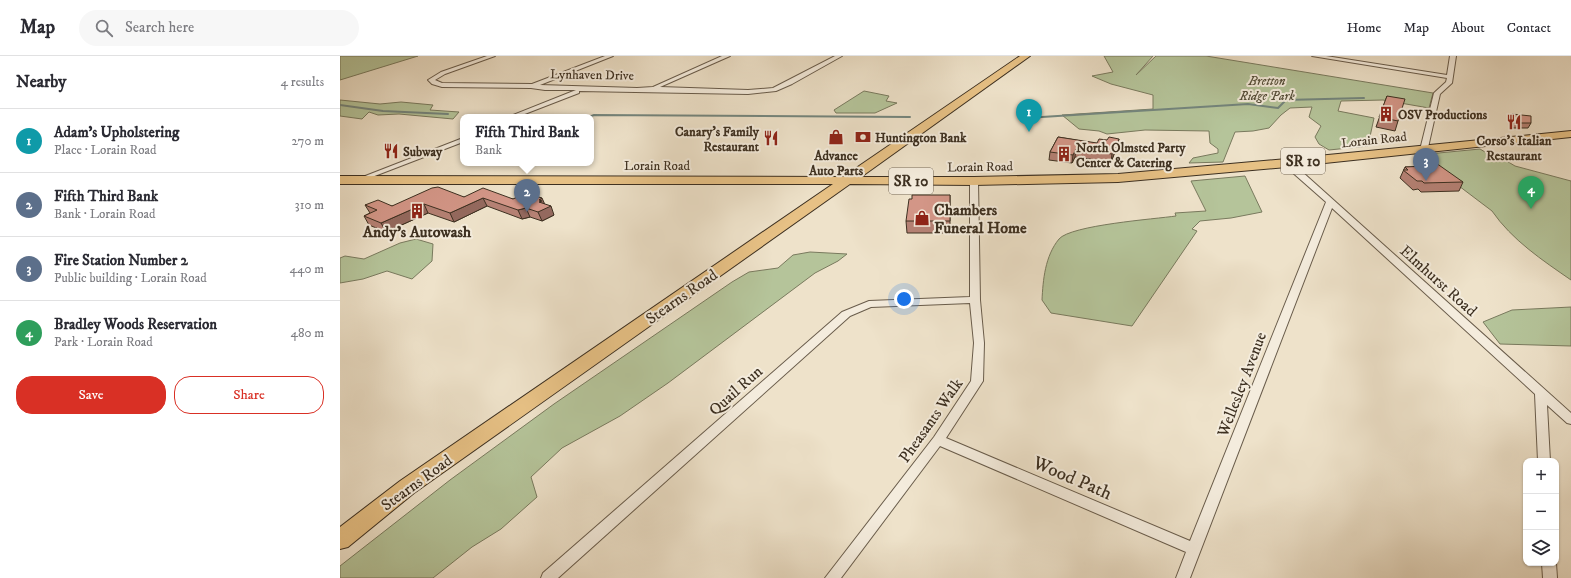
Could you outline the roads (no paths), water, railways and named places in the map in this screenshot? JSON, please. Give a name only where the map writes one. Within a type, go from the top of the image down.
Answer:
[{"type":"main road","name":"Stearns Road","points":[[340,540],[407,486],[1026,56]]},
{"type":"main road","name":"Lorain Road","points":[[340,180],[974,181],[1118,178],[1424,150],[1571,134]]},
{"type":"main road","points":[[875,162],[874,167],[884,175],[911,181]]},
{"type":"main road","points":[[784,181],[795,182],[810,189],[817,196],[815,204]]},
{"type":"street","name":"Lynhaven Drive","points":[[492,56],[443,73],[431,80],[434,83],[442,85],[531,86],[584,90],[653,89],[748,92],[774,90],[790,83],[839,56]]},
{"type":"street","points":[[531,86],[610,56]]},
{"type":"street","points":[[653,89],[727,56]]},
{"type":"street","points":[[1315,56],[1333,57],[1450,77]]},
{"type":"street","points":[[1424,150],[1437,92],[1449,83],[1453,56]]},
{"type":"street","name":"Lynhaven Drive","points":[[531,86],[553,84],[644,87],[653,89]]},
{"type":"street","points":[[519,114],[595,86]]},
{"type":"street","points":[[530,114],[579,95],[584,90]]},
{"type":"street","points":[[371,175],[378,169],[460,137]]},
{"type":"street","points":[[359,180],[460,141]]},
{"type":"street","name":"Elmhurst Road","points":[[1287,163],[1571,420]]},
{"type":"street","name":"Pheasants Walk","points":[[832,578],[938,440],[977,381],[979,343],[975,300],[974,181]]},
{"type":"street","name":"Wellesley Avenue","points":[[1183,578],[1330,202]]},
{"type":"street","name":"Quail Run","points":[[548,578],[846,314],[869,304],[975,300]]},
{"type":"street","points":[[1541,393],[1544,458]]},
{"type":"street","name":"Wood Path","points":[[938,440],[1194,549]]},
{"type":"street","points":[[1550,566],[1550,578]]},
{"type":"waterway","points":[[1026,118],[1248,104],[1278,108],[1286,100],[1364,98]]},
{"type":"waterway","points":[[340,105],[383,111],[448,114]]},
{"type":"waterway","points":[[594,115],[910,117]]},
{"type":"place","name":"OSV Productions","points":[[1386,114]]},
{"type":"place","name":"Corso's Italian Restaurant","points":[[1514,122]]},
{"type":"place","name":"Adam's Upholstering","points":[[1029,132]]},
{"type":"place","name":"Advance Auto Parts","points":[[836,137]]},
{"type":"place","name":"Huntington Bank","points":[[863,137]]},
{"type":"place","name":"Canary's Family Restaurant","points":[[771,138]]},
{"type":"place","name":"Subway","points":[[391,151]]},
{"type":"place","name":"North Olmsted Party Center & Catering","points":[[1064,154]]},
{"type":"place","name":"Fire Station Number 2","points":[[1426,181]]},
{"type":"place","name":"Bradley Woods Reservation","points":[[1531,209]]},
{"type":"place","name":"Andy's Autowash","points":[[417,211]]},
{"type":"place","name":"Fifth Third Bank","points":[[527,212]]},
{"type":"place","name":"Chambers Funeral Home","points":[[922,218]]},
{"type":"park label","name":"Bretton Ridge Park","points":[[1267,88]]}]
